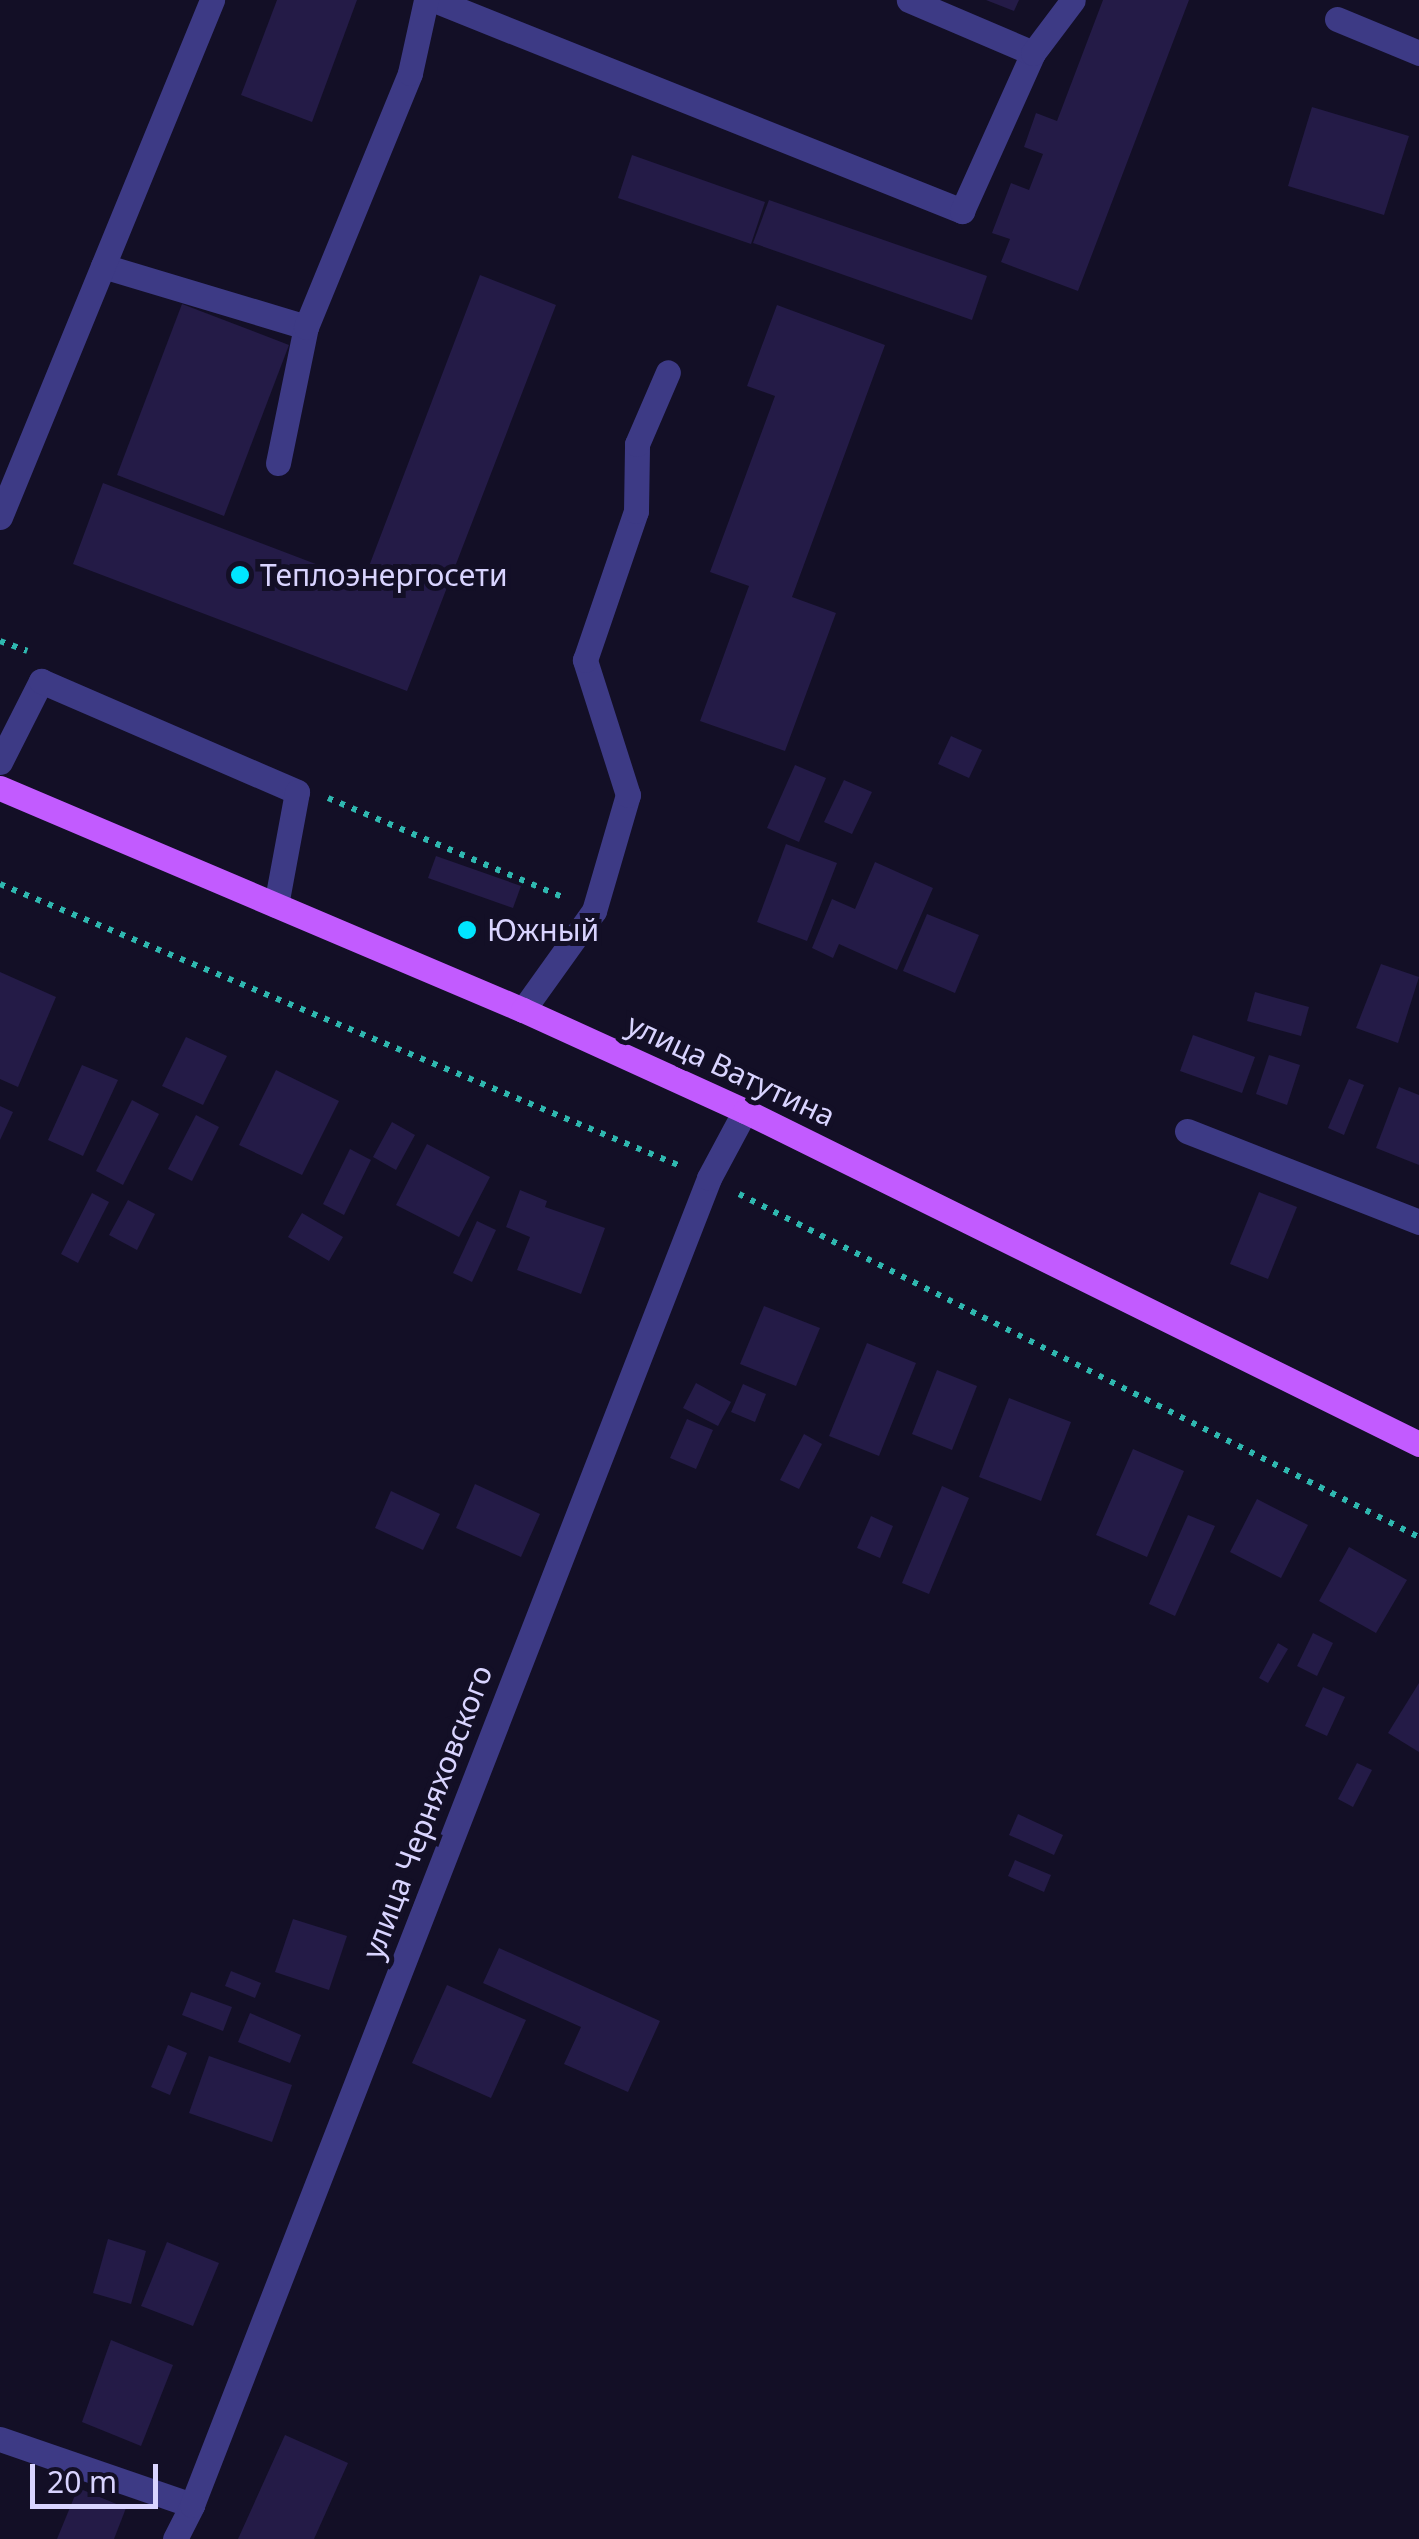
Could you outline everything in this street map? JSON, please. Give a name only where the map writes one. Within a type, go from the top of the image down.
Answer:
[{"type":"main road","name":"улица Ватутина","points":[[0,788],[523,1010],[745,1111],[1419,1444]]},
{"type":"street","points":[[278,463],[306,328],[410,73],[426,0]]},
{"type":"street","points":[[434,0],[962,211],[1032,53],[1073,0]]},
{"type":"street","points":[[909,0],[1032,53]]},
{"type":"street","points":[[0,517],[208,1]]},
{"type":"street","points":[[1338,19],[1419,52]]},
{"type":"street","points":[[103,266],[306,328]]},
{"type":"street","points":[[523,1010],[594,911],[628,795],[585,660],[636,511],[637,444],[668,372]]},
{"type":"street","points":[[0,762],[41,681],[297,792],[276,905]]},
{"type":"street","name":"улица Черняховского","points":[[174,2539],[192,2505],[708,1178],[745,1111]]},
{"type":"street","points":[[1187,1131],[1419,1222]]},
{"type":"street","points":[[0,2439],[192,2505]]},
{"type":"path","points":[[297,792],[339,800],[594,911]]},
{"type":"building","points":[[277,0],[357,0],[312,122],[241,95]]},
{"type":"building","points":[[986,0],[1019,0],[1014,11]]},
{"type":"building","points":[[1103,0],[1189,0],[1078,291],[1001,262],[1010,239],[992,233],[1011,183],[1029,190],[1043,154],[1024,147],[1036,113],[1057,121]]},
{"type":"building","points":[[1312,107],[1409,136],[1384,215],[1288,186]]},
{"type":"building","points":[[632,155],[765,202],[751,244],[618,198]]},
{"type":"building","points":[[769,200],[987,276],[972,320],[753,243]]},
{"type":"building","points":[[480,275],[556,305],[407,691],[73,564],[103,483],[363,582]]},
{"type":"building","points":[[182,304],[289,345],[224,516],[117,475]]},
{"type":"building","points":[[777,305],[885,345],[792,597],[836,613],[785,751],[700,721],[749,586],[710,572],[775,396],[747,386]]},
{"type":"building","points":[[951,736],[982,750],[969,778],[938,764]]},
{"type":"building","points":[[795,765],[826,778],[799,842],[767,828]]},
{"type":"building","points":[[844,780],[872,792],[852,834],[824,822]]},
{"type":"building","points":[[786,844],[837,863],[807,941],[757,922]]},
{"type":"building","points":[[436,856],[521,886],[513,908],[428,878]]},
{"type":"building","points":[[875,862],[933,888],[897,970],[839,944],[833,958],[812,948],[832,899],[855,909]]},
{"type":"building","points":[[927,914],[979,935],[955,993],[903,971]]},
{"type":"building","points":[[1381,964],[1419,977],[1398,1043],[1356,1028]]},
{"type":"building","points":[[0,972],[56,997],[18,1087],[0,1079]]},
{"type":"building","points":[[1255,992],[1309,1007],[1301,1036],[1247,1021]]},
{"type":"building","points":[[1193,1035],[1255,1057],[1242,1093],[1180,1071]]},
{"type":"building","points":[[186,1037],[227,1056],[203,1105],[162,1086]]},
{"type":"building","points":[[1269,1055],[1300,1065],[1287,1105],[1256,1094]]},
{"type":"building","points":[[82,1065],[118,1080],[83,1156],[48,1140]]},
{"type":"building","points":[[276,1070],[339,1101],[302,1175],[239,1145]]},
{"type":"building","points":[[1349,1079],[1364,1085],[1344,1135],[1328,1128]]},
{"type":"building","points":[[1399,1087],[1419,1095],[1419,1165],[1376,1148]]},
{"type":"building","points":[[132,1100],[159,1114],[123,1185],[96,1171]]},
{"type":"building","points":[[0,1106],[13,1112],[0,1140]]},
{"type":"building","points":[[196,1115],[219,1127],[192,1181],[168,1169]]},
{"type":"building","points":[[392,1122],[415,1135],[396,1170],[373,1157]]},
{"type":"building","points":[[427,1144],[490,1177],[459,1237],[396,1205]]},
{"type":"building","points":[[350,1149],[371,1160],[344,1215],[323,1204]]},
{"type":"building","points":[[520,1190],[547,1201],[545,1207],[605,1228],[581,1294],[517,1270],[530,1237],[506,1227]]},
{"type":"building","points":[[1259,1192],[1297,1207],[1268,1279],[1230,1264]]},
{"type":"building","points":[[92,1193],[109,1202],[78,1263],[61,1254]]},
{"type":"building","points":[[128,1200],[155,1214],[137,1250],[109,1235]]},
{"type":"building","points":[[302,1213],[343,1237],[329,1261],[288,1237]]},
{"type":"building","points":[[477,1221],[496,1230],[472,1282],[453,1273]]},
{"type":"building","points":[[764,1306],[820,1328],[796,1386],[740,1364]]},
{"type":"building","points":[[867,1343],[916,1363],[879,1456],[829,1436]]},
{"type":"building","points":[[937,1370],[977,1386],[952,1450],[912,1434]]},
{"type":"building","points":[[696,1383],[731,1402],[718,1426],[683,1408]]},
{"type":"building","points":[[743,1384],[766,1394],[755,1422],[731,1412]]},
{"type":"building","points":[[1009,1398],[1071,1422],[1041,1501],[979,1477]]},
{"type":"building","points":[[687,1419],[713,1430],[696,1469],[670,1458]]},
{"type":"building","points":[[804,1434],[822,1444],[799,1489],[780,1480]]},
{"type":"building","points":[[1133,1449],[1184,1471],[1147,1557],[1096,1535]]},
{"type":"building","points":[[475,1484],[540,1514],[521,1557],[456,1528]]},
{"type":"building","points":[[942,1486],[969,1498],[929,1594],[902,1583]]},
{"type":"building","points":[[391,1491],[440,1514],[423,1550],[375,1528]]},
{"type":"building","points":[[1257,1499],[1308,1525],[1281,1578],[1230,1552]]},
{"type":"building","points":[[1188,1515],[1215,1526],[1175,1616],[1149,1604]]},
{"type":"building","points":[[871,1516],[893,1526],[880,1558],[857,1548]]},
{"type":"building","points":[[1349,1547],[1407,1580],[1376,1633],[1319,1601]]},
{"type":"building","points":[[1313,1633],[1333,1643],[1317,1676],[1297,1666]]},
{"type":"building","points":[[1278,1643],[1288,1649],[1268,1683],[1259,1678]]},
{"type":"building","points":[[1419,1683],[1419,1752],[1388,1733]]},
{"type":"building","points":[[1323,1687],[1345,1697],[1327,1736],[1305,1726]]},
{"type":"building","points":[[1357,1763],[1372,1770],[1353,1807],[1338,1799]]},
{"type":"building","points":[[1018,1814],[1063,1835],[1054,1855],[1009,1835]]},
{"type":"building","points":[[1015,1860],[1051,1875],[1044,1892],[1008,1876]]},
{"type":"building","points":[[293,1919],[347,1936],[329,1990],[275,1972]]},
{"type":"building","points":[[499,1948],[660,2021],[628,2092],[564,2064],[581,2027],[483,1983]]},
{"type":"building","points":[[231,1971],[261,1983],[255,1998],[225,1986]]},
{"type":"building","points":[[447,1985],[526,2020],[491,2098],[412,2063]]},
{"type":"building","points":[[191,1992],[232,2007],[223,2031],[182,2015]]},
{"type":"building","points":[[250,2013],[301,2035],[290,2063],[238,2042]]},
{"type":"building","points":[[168,2045],[187,2053],[170,2095],[151,2087]]},
{"type":"building","points":[[209,2056],[292,2085],[272,2142],[189,2113]]},
{"type":"building","points":[[108,2239],[146,2251],[131,2304],[93,2293]]},
{"type":"building","points":[[167,2242],[219,2263],[193,2326],[141,2306]]},
{"type":"building","points":[[111,2340],[173,2365],[141,2446],[82,2422]]},
{"type":"building","points":[[285,2435],[348,2463],[314,2539],[238,2539]]},
{"type":"building","points":[[78,2488],[126,2508],[114,2539],[57,2539]]},
{"type":"place","name":"Теплоэнергосети","points":[[240,575]]},
{"type":"place","name":"Южный","points":[[467,930]]}]
